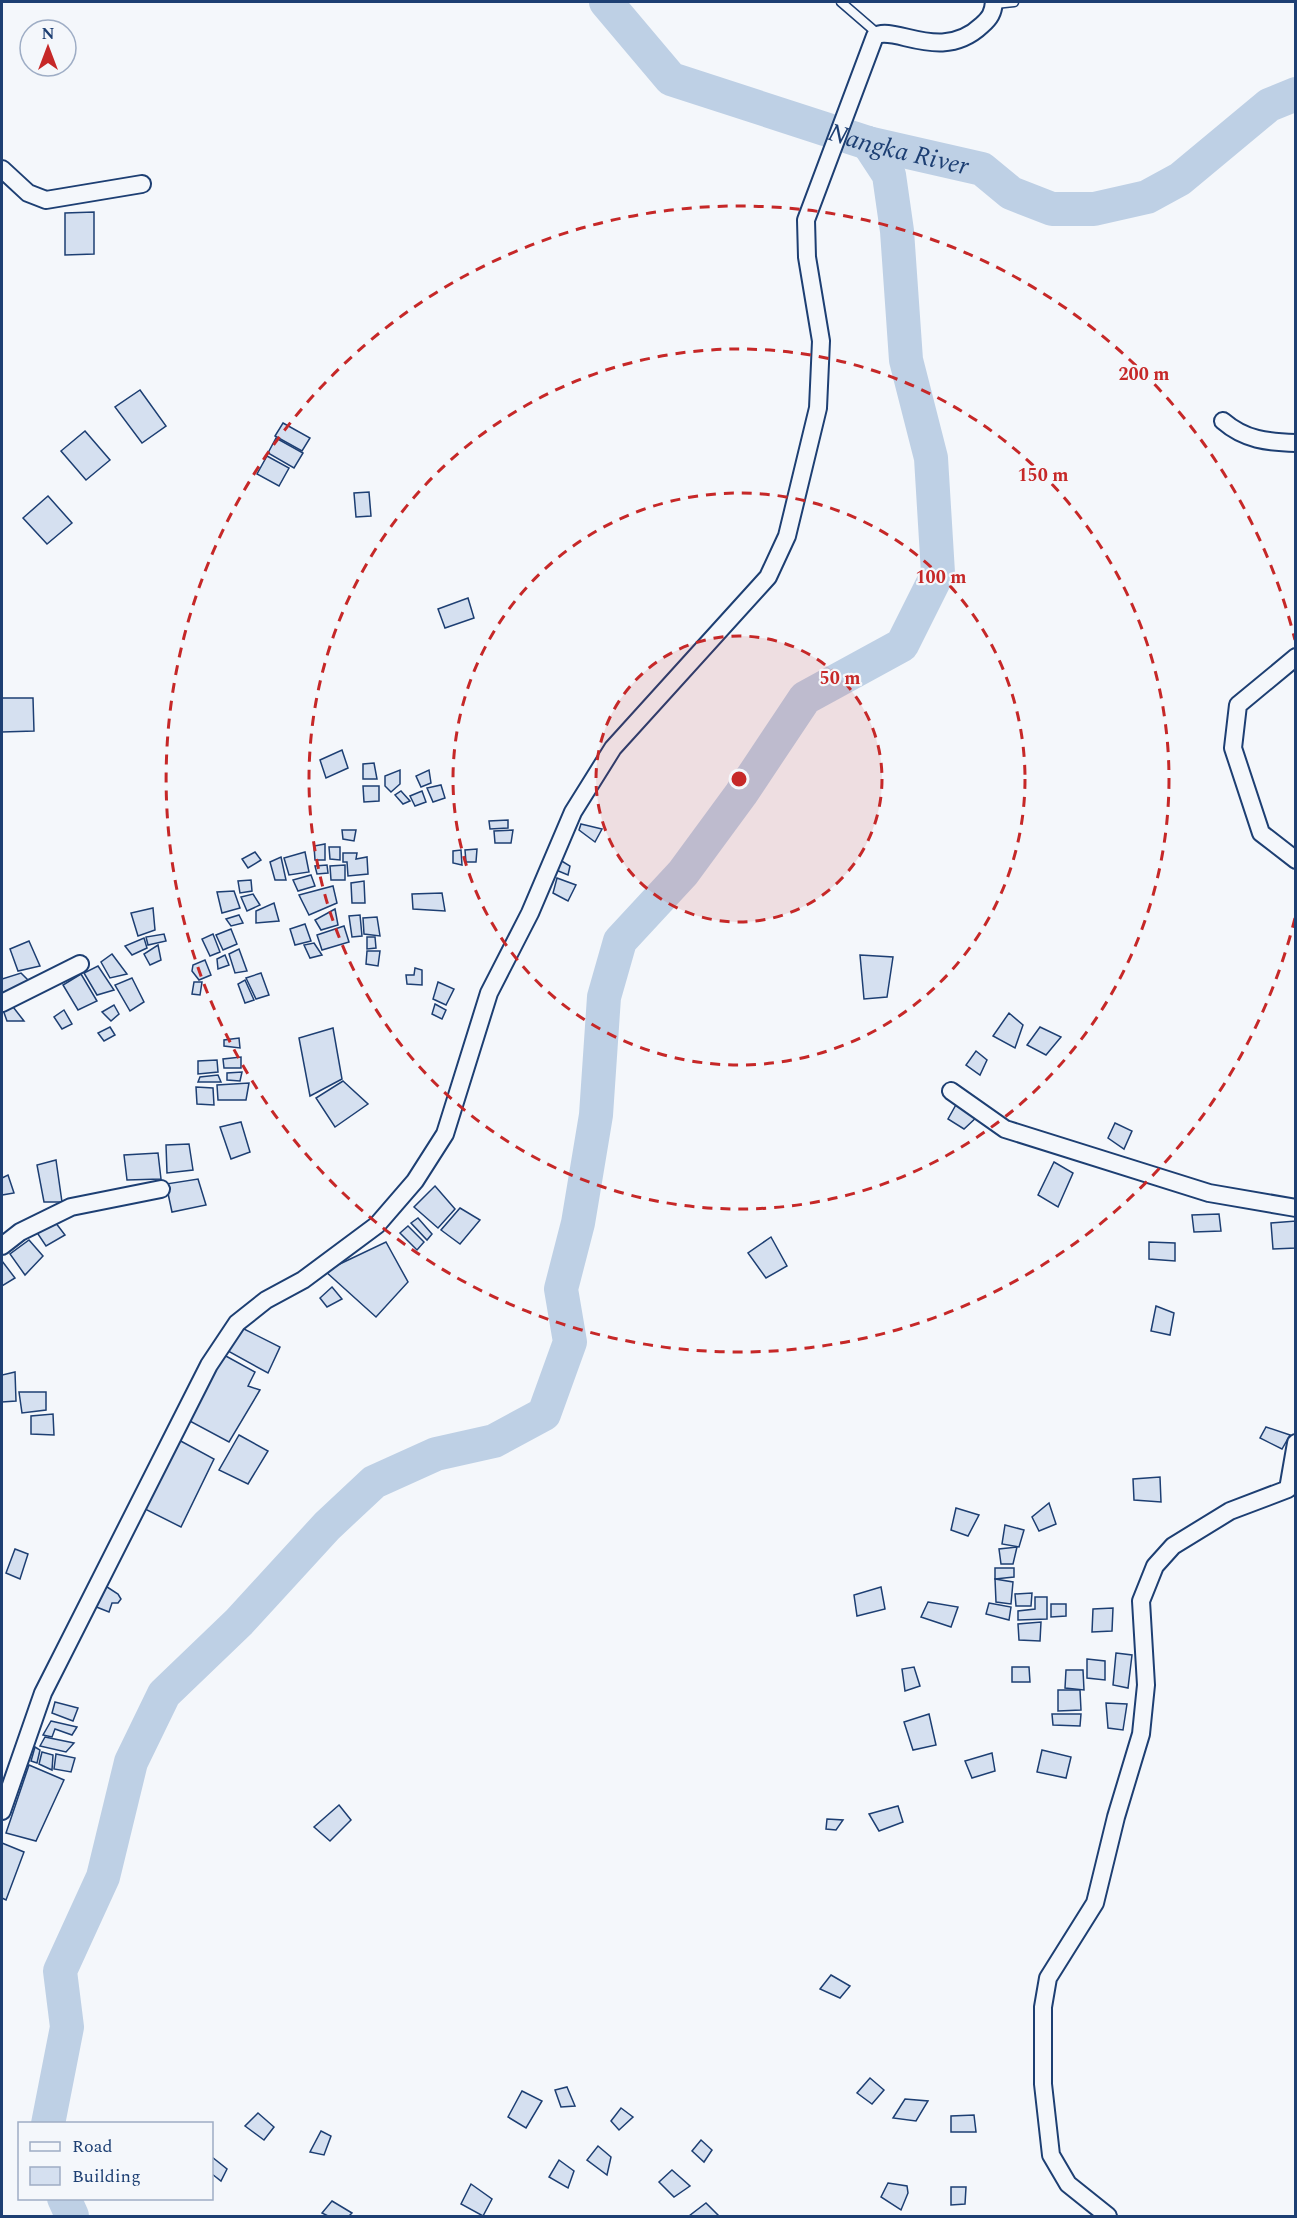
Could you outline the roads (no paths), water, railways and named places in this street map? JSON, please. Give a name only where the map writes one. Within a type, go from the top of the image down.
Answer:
[{"type":"street","points":[[2,1811],[43,1693],[209,1365],[237,1323],[266,1300],[303,1280],[376,1225],[415,1181],[445,1134],[489,993],[530,913],[573,812],[613,748],[768,577],[787,536],[818,408],[821,341],[807,257],[806,220],[819,190],[864,60],[878,34],[924,43],[955,40],[977,30],[991,16],[995,3]]},
{"type":"street","points":[[2,170],[28,193],[46,200],[142,184]]},
{"type":"street","points":[[1223,421],[1238,434],[1275,442],[1296,443]]},
{"type":"street","points":[[1296,657],[1238,705],[1233,748],[1261,832],[1296,860]]},
{"type":"street","points":[[2,1003],[80,964]]},
{"type":"street","points":[[951,1092],[1005,1129],[1209,1193],[1296,1208]]},
{"type":"street","points":[[2,1246],[20,1232],[71,1207],[161,1190]]},
{"type":"street","points":[[1108,2217],[1068,2184],[1052,2155],[1043,2084],[1043,2007],[1048,1978],[1095,1903],[1116,1817],[1141,1734],[1146,1685],[1141,1601],[1155,1566],[1173,1546],[1230,1511],[1292,1487],[1296,1443]]},
{"type":"lane","points":[[841,2],[878,34]]},
{"type":"lane","points":[[995,3],[1014,2]]},
{"type":"waterway","name":"Nangka River","points":[[606,2],[671,79],[868,143],[982,169],[1011,193],[1052,209],[1094,209],[1147,197],[1180,179],[1269,105],[1296,94]]},
{"type":"waterway","points":[[48,2122],[67,2027],[60,1971],[103,1877],[131,1762],[164,1694],[239,1622],[327,1526],[374,1482],[436,1454],[494,1441],[544,1414],[570,1342],[561,1289],[578,1223],[596,1115],[604,997],[620,941],[683,873],[741,794],[805,698],[902,645],[938,573],[931,458],[906,360],[897,231],[889,175],[868,143]]},
{"type":"waterway","points":[[65,2200],[72,2216]]}]
